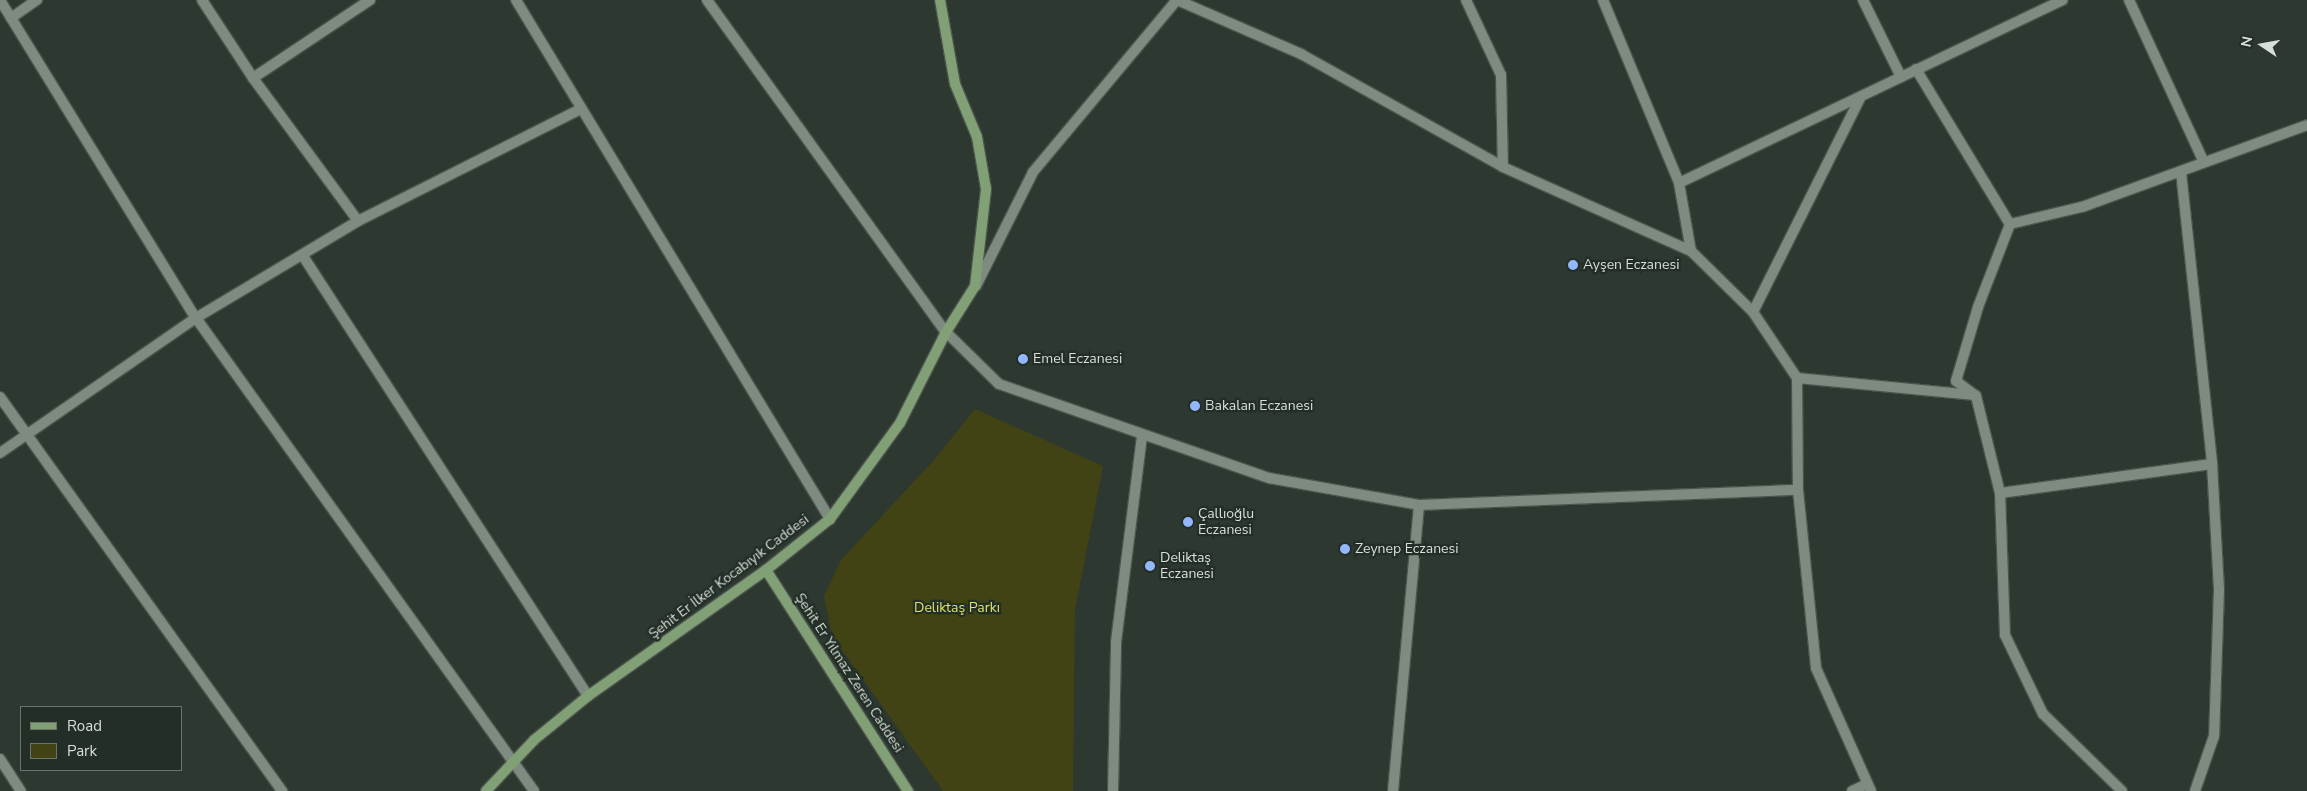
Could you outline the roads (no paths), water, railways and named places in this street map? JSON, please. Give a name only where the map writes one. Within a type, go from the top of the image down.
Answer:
[{"type":"main road","name":"Şehit Er İlker Kocabıyık Caddesi","points":[[486,791],[534,740],[588,696],[766,570],[830,519],[900,423],[946,332],[976,286],[986,189],[977,137],[955,84],[940,0]]},
{"type":"main road","name":"Şehit Er Yılmaz Zeren Caddesi","points":[[766,570],[908,791]]},
{"type":"street","points":[[0,0],[196,318],[534,791]]},
{"type":"street","points":[[11,18],[37,0]]},
{"type":"street","points":[[202,0],[253,78],[358,221]]},
{"type":"street","points":[[253,78],[370,0]]},
{"type":"street","points":[[516,0],[579,110],[674,258],[830,519]]},
{"type":"street","points":[[707,0],[946,332],[998,384],[1269,478],[1419,505],[1798,490]]},
{"type":"street","points":[[976,286],[1032,172],[1177,0],[1301,54],[1504,167],[1691,251],[1753,312],[1797,378],[1798,490],[1816,668],[1869,787],[1852,791]]},
{"type":"street","points":[[1466,0],[1501,75],[1504,167]]},
{"type":"street","points":[[1603,0],[1679,183],[1691,251]]},
{"type":"street","points":[[1863,0],[1902,77]]},
{"type":"street","points":[[1679,183],[2063,0]]},
{"type":"street","points":[[2129,0],[2203,160]]},
{"type":"street","points":[[1916,70],[2010,224]]},
{"type":"street","points":[[1753,312],[1861,96]]},
{"type":"street","points":[[0,453],[196,318],[303,256],[358,221],[579,110]]},
{"type":"street","points":[[2010,224],[2082,207],[2181,172],[2203,160],[2307,125]]},
{"type":"street","points":[[2181,172],[2212,464],[2219,589],[2214,736],[2195,791]]},
{"type":"street","points":[[2010,224],[1956,380],[1976,396],[2000,493],[2005,635],[2043,714],[2122,791]]},
{"type":"street","points":[[303,256],[588,696]]},
{"type":"street","points":[[1797,378],[1976,396]]},
{"type":"street","points":[[0,397],[25,435],[282,791]]},
{"type":"street","points":[[1113,791],[1116,642],[1142,435]]},
{"type":"street","points":[[2000,493],[2212,464]]},
{"type":"street","points":[[1393,791],[1419,505]]},
{"type":"street","points":[[0,758],[21,791]]},
{"type":"place","name":"Ayşen Eczanesi","points":[[1573,265]]},
{"type":"place","name":"Emel Eczanesi","points":[[1023,359]]},
{"type":"place","name":"Bakalan Eczanesi","points":[[1195,406]]},
{"type":"place","name":"Çallıoğlu Eczanesi","points":[[1188,522]]},
{"type":"place","name":"Zeynep Eczanesi","points":[[1345,549]]},
{"type":"place","name":"Deliktaş Eczanesi","points":[[1150,566]]},
{"type":"park label","name":"Deliktaş Parkı","points":[[957,608]]}]
